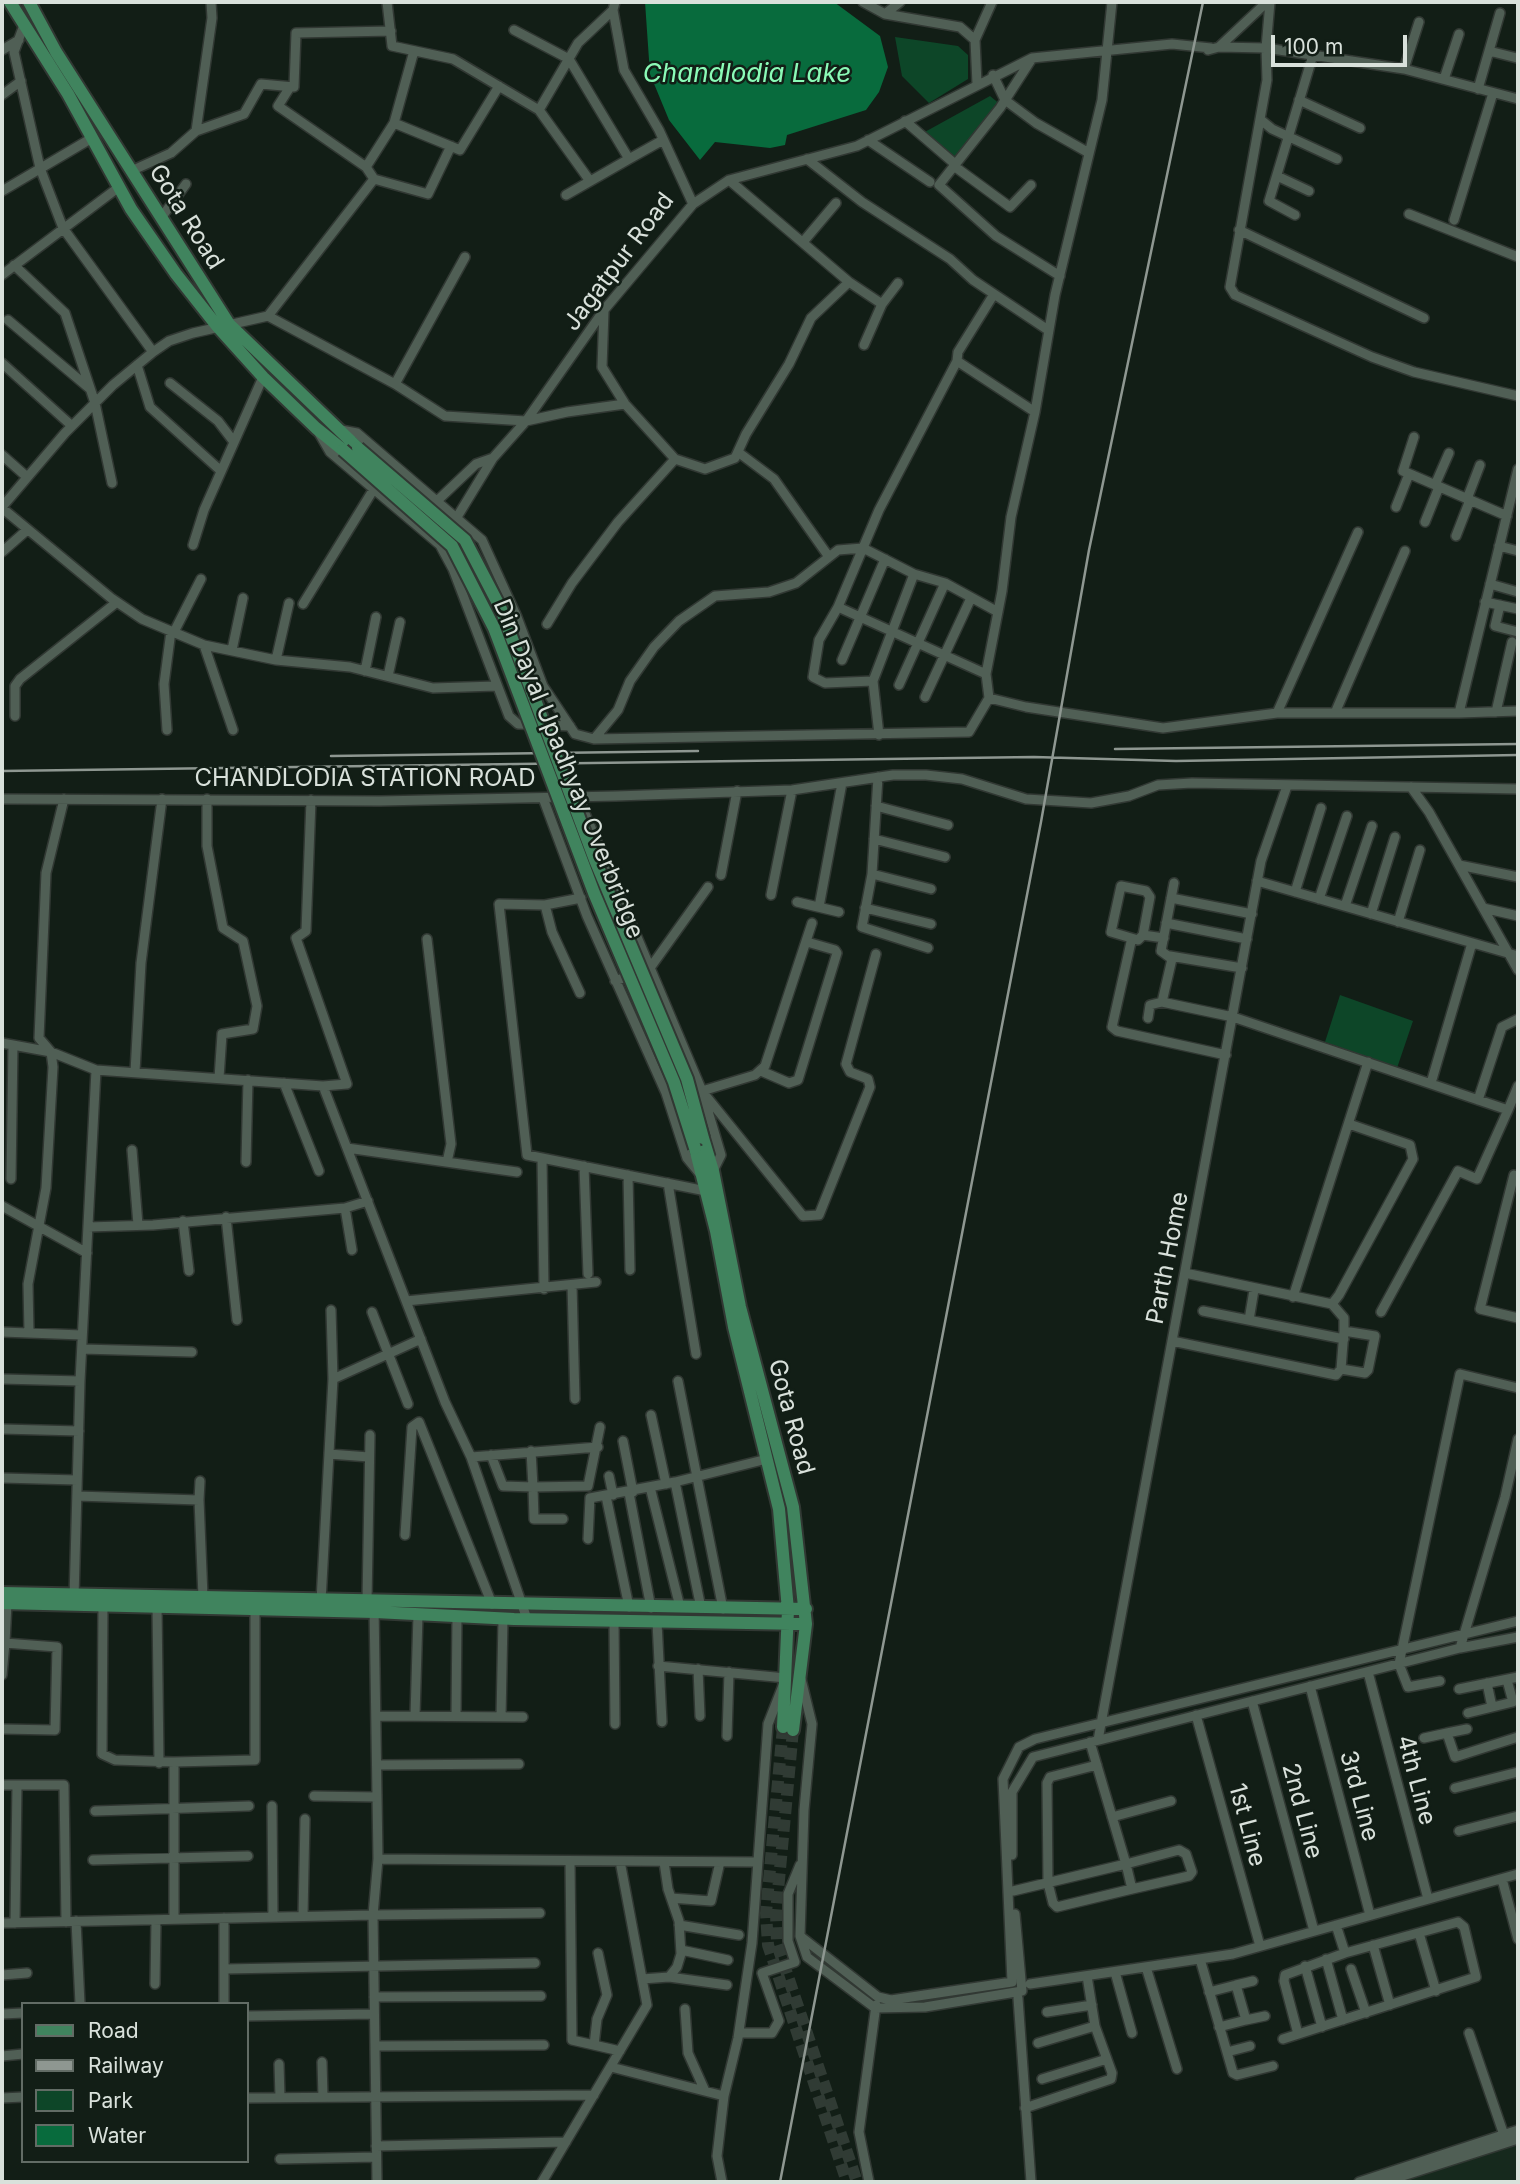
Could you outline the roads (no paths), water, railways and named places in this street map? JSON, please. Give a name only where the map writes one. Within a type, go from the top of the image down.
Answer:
[{"type":"main road","name":"Gota Road","points":[[10,2],[119,187],[176,274],[223,325],[263,377],[316,428]]},
{"type":"main road","name":"Gota Road","points":[[29,2],[55,52],[161,218],[223,325],[339,430]]},
{"type":"main road","name":"Din Dayal Upadhyay Overbridge","points":[[316,428],[452,546],[494,628],[594,894],[699,1143]]},
{"type":"main road","name":"Din Dayal Upadhyay Overbridge","points":[[339,430],[465,540],[501,609],[595,860],[687,1079],[707,1180]]},
{"type":"main road","name":"Gota Road","points":[[707,1180],[793,1507],[806,1624],[801,1678],[788,1728],[788,1610],[779,1509],[734,1327],[707,1180]]},
{"type":"main road","points":[[4,1600],[203,1597],[321,1601],[372,1605],[418,1615],[503,1619],[806,1624]]},
{"type":"main road","points":[[74,1599],[103,1604],[255,1609],[492,1604],[806,1609]]},
{"type":"street","points":[[197,131],[212,19],[211,2]]},
{"type":"street","points":[[387,2],[392,46],[453,59],[540,110],[590,181]]},
{"type":"street","points":[[863,2],[885,14],[960,27],[975,40]]},
{"type":"street","points":[[885,14],[900,2]]},
{"type":"street","points":[[976,84],[975,40],[992,2]]},
{"type":"street","points":[[339,430],[357,433],[482,540],[517,617],[543,686],[575,734],[594,739],[969,732],[989,698],[986,674],[998,612],[1011,517],[1035,412],[1048,330],[1102,100],[1112,2]]},
{"type":"street","points":[[1215,48],[1268,2]]},
{"type":"street","points":[[1268,2],[1268,80],[1230,287],[1235,295],[1372,357],[1414,372],[1518,396]]},
{"type":"street","points":[[540,110],[578,43],[614,6]]},
{"type":"street","name":"Jagatpur Road","points":[[493,458],[526,421],[604,310],[693,204],[663,140],[624,70],[614,6]]},
{"type":"street","points":[[1478,89],[1500,13]]},
{"type":"street","points":[[1404,69],[1419,22]]},
{"type":"street","points":[[24,25],[14,52],[40,168],[63,228],[153,352]]},
{"type":"street","points":[[514,30],[569,59],[629,159]]},
{"type":"street","points":[[391,31],[296,33],[294,87],[290,87],[278,106],[326,136],[366,167],[374,179],[428,194],[451,146]]},
{"type":"street","points":[[1444,79],[1458,34]]},
{"type":"street","points":[[2,50],[19,40]]},
{"type":"street","points":[[693,204],[729,180],[868,140],[993,75],[1032,58],[1169,47],[1173,50],[1266,48],[1404,69],[1518,99]]},
{"type":"street","points":[[366,167],[394,122],[414,51]]},
{"type":"street","points":[[1489,51],[1517,58]]},
{"type":"street","points":[[1296,215],[1269,201],[1313,55]]},
{"type":"street","points":[[1032,58],[1006,100],[939,185],[996,236],[1060,276]]},
{"type":"street","points":[[993,75],[1006,100],[1036,123],[1089,153]]},
{"type":"street","points":[[2,95],[21,81]]},
{"type":"street","points":[[131,171],[171,153],[197,131],[244,114],[261,84],[290,87]]},
{"type":"street","points":[[394,122],[460,149],[499,86]]},
{"type":"street","points":[[1454,220],[1493,93]]},
{"type":"street","points":[[1299,100],[1360,128]]},
{"type":"street","points":[[1261,120],[1272,129],[1337,159]]},
{"type":"street","points":[[905,121],[955,165],[1010,206],[1031,185]]},
{"type":"street","points":[[2,191],[92,138]]},
{"type":"street","points":[[566,195],[663,140]]},
{"type":"street","points":[[868,140],[930,182]]},
{"type":"street","points":[[807,159],[862,202],[950,259],[994,294],[1048,330]]},
{"type":"street","points":[[1277,176],[1309,191]]},
{"type":"street","points":[[268,316],[374,179]]},
{"type":"street","points":[[729,180],[849,282],[883,304]]},
{"type":"street","points":[[161,218],[186,184]]},
{"type":"street","points":[[2,275],[119,187]]},
{"type":"street","points":[[803,242],[836,203]]},
{"type":"street","points":[[1409,214],[1518,257]]},
{"type":"street","points":[[1239,230],[1424,318]]},
{"type":"street","points":[[395,384],[465,257]]},
{"type":"street","points":[[14,265],[65,313],[95,403],[112,484]]},
{"type":"street","points":[[604,310],[602,367],[625,404],[675,458],[705,469],[735,458],[789,364],[811,318],[849,282]]},
{"type":"street","points":[[864,345],[883,304],[898,283]]},
{"type":"street","points":[[873,681],[825,683],[813,677],[819,640],[838,607],[917,433],[957,360],[958,352],[994,294]]},
{"type":"street","points":[[496,685],[433,688],[365,671],[276,660],[204,645],[142,619],[117,602],[2,508],[72,426],[153,352],[169,341],[223,325],[268,316],[395,384],[445,416],[526,421],[625,404]]},
{"type":"street","points":[[8,320],[90,389]]},
{"type":"street","points":[[957,360],[1035,412]]},
{"type":"street","points":[[2,363],[72,426]]},
{"type":"street","points":[[137,365],[150,407],[222,471]]},
{"type":"street","points":[[193,545],[204,510],[263,377]]},
{"type":"street","points":[[170,383],[218,421],[234,442]]},
{"type":"street","points":[[316,428],[330,452],[440,545],[453,569],[509,716],[518,724],[569,726]]},
{"type":"street","points":[[1414,437],[1402,468],[1409,474],[1507,516]]},
{"type":"street","points":[[738,452],[774,479],[829,557]]},
{"type":"street","points":[[1425,522],[1449,453]]},
{"type":"street","points":[[2,455],[27,477]]},
{"type":"street","points":[[438,500],[476,464],[493,458]]},
{"type":"street","points":[[440,545],[493,458]]},
{"type":"street","points":[[547,624],[572,583],[618,522],[675,458]]},
{"type":"street","points":[[1456,536],[1480,466]]},
{"type":"street","points":[[1459,713],[1499,546],[1507,516],[1514,505],[1518,469]]},
{"type":"street","points":[[1396,507],[1409,474]]},
{"type":"street","points":[[303,604],[374,487]]},
{"type":"street","points":[[2,552],[27,530]]},
{"type":"street","points":[[1278,713],[1358,532]]},
{"type":"street","points":[[1499,546],[1518,551]]},
{"type":"street","points":[[594,739],[618,710],[630,681],[654,646],[680,621],[715,596],[769,592],[796,583],[838,550],[863,548],[914,574],[945,583],[998,612]]},
{"type":"street","points":[[1335,713],[1405,551]]},
{"type":"street","points":[[842,660],[885,559]]},
{"type":"street","points":[[879,735],[873,681],[914,574]]},
{"type":"street","points":[[167,730],[164,684],[172,632],[201,579]]},
{"type":"street","points":[[899,685],[945,583]]},
{"type":"street","points":[[1490,584],[1518,592]]},
{"type":"street","points":[[232,650],[243,598]]},
{"type":"street","points":[[925,697],[971,598]]},
{"type":"street","points":[[15,716],[15,686],[20,679],[117,602]]},
{"type":"street","points":[[1485,602],[1518,609]]},
{"type":"street","points":[[276,660],[289,603]]},
{"type":"street","points":[[1500,605],[1495,626],[1518,632]]},
{"type":"street","points":[[838,607],[986,674]]},
{"type":"street","points":[[365,671],[376,617]]},
{"type":"street","points":[[388,676],[400,622]]},
{"type":"street","points":[[1496,712],[1512,642]]},
{"type":"street","points":[[204,645],[233,730]]},
{"type":"street","points":[[989,698],[1163,728],[1278,713],[1518,711]]},
{"type":"street","name":"CHANDLODIA STATION ROAD","points":[[2,799],[543,798],[792,790],[878,777],[926,775],[962,779],[1026,799],[1091,803],[1129,796],[1158,785],[1192,783],[1518,789]]},
{"type":"street","points":[[878,777],[872,874],[862,924],[865,931],[928,948]]},
{"type":"street","points":[[819,907],[842,783]]},
{"type":"street","name":"Parth Home","points":[[1094,1741],[1101,1723],[1251,914],[1258,881],[1287,786]]},
{"type":"street","points":[[1411,787],[1514,955],[1518,970]]},
{"type":"street","points":[[771,895],[792,790]]},
{"type":"street","points":[[722,874],[737,791]]},
{"type":"street","points":[[578,797],[702,1091],[721,1155],[707,1180]]},
{"type":"street","points":[[543,798],[580,898],[666,1093],[687,1158],[707,1180]]},
{"type":"street","points":[[29,1333],[28,1284],[46,1188],[51,1052],[38,1038],[46,873],[64,799]]},
{"type":"street","points":[[135,1072],[141,963],[162,799]]},
{"type":"street","points":[[207,799],[207,846],[223,928],[243,941],[257,1006],[253,1029],[222,1034],[219,1078]]},
{"type":"street","points":[[2,1043],[51,1052],[96,1070],[323,1086],[347,1084],[296,938],[306,931],[311,800]]},
{"type":"street","points":[[876,806],[948,825]]},
{"type":"street","points":[[1295,892],[1321,808]]},
{"type":"street","points":[[1319,899],[1346,816]]},
{"type":"street","points":[[1345,906],[1372,826]]},
{"type":"street","points":[[1371,914],[1395,837]]},
{"type":"street","points":[[874,839],[945,857]]},
{"type":"street","points":[[1398,922],[1420,850]]},
{"type":"street","points":[[1459,865],[1518,877]]},
{"type":"street","points":[[872,874],[931,889]]},
{"type":"street","points":[[1258,881],[1514,955]]},
{"type":"street","points":[[1174,883],[1161,951],[1170,956],[1242,968]]},
{"type":"street","points":[[1121,886],[1146,891],[1150,897],[1143,935],[1138,940],[1111,932],[1121,886]]},
{"type":"street","points":[[615,981],[650,968],[708,887]]},
{"type":"street","points":[[580,898],[545,905],[499,904],[527,1155],[668,1183],[707,1180]]},
{"type":"street","points":[[1171,898],[1251,914]]},
{"type":"street","points":[[797,902],[839,912]]},
{"type":"street","points":[[545,905],[552,932],[580,993]]},
{"type":"street","points":[[865,908],[931,924]]},
{"type":"street","points":[[1483,908],[1518,916]]},
{"type":"street","points":[[761,1071],[812,923]]},
{"type":"street","points":[[1167,923],[1247,939]]},
{"type":"street","points":[[1143,935],[1164,938]]},
{"type":"street","points":[[427,939],[451,1144],[447,1162]]},
{"type":"street","points":[[702,1091],[761,1071],[789,1083],[798,1080],[837,953],[807,942]]},
{"type":"street","points":[[1131,942],[1112,1027],[1117,1031],[1226,1055]]},
{"type":"street","points":[[1431,1083],[1472,943]]},
{"type":"street","points":[[702,1091],[803,1216],[815,1218],[819,1215],[870,1087],[868,1079],[850,1072],[846,1064],[876,954]]},
{"type":"street","points":[[1162,1002],[1170,956]]},
{"type":"street","points":[[1147,1018],[1150,1005],[1162,1002],[1233,1017],[1508,1110]]},
{"type":"street","points":[[1478,1100],[1503,1027],[1518,1019]]},
{"type":"street","points":[[11,1179],[13,1045]]},
{"type":"street","points":[[1293,1297],[1368,1062]]},
{"type":"street","points":[[74,1599],[80,1381],[96,1070]]},
{"type":"street","points":[[246,1162],[248,1080]]},
{"type":"street","points":[[284,1083],[319,1171]]},
{"type":"street","points":[[323,1086],[421,1339],[471,1457],[527,1619]]},
{"type":"street","points":[[1381,1312],[1458,1171],[1478,1179],[1518,1086]]},
{"type":"street","points":[[1332,1304],[1339,1296],[1413,1159],[1410,1145],[1349,1124]]},
{"type":"street","points":[[347,1148],[517,1172]]},
{"type":"street","points":[[132,1150],[138,1225]]},
{"type":"street","points":[[542,1158],[544,1289]]},
{"type":"street","points":[[584,1166],[588,1274]]},
{"type":"street","points":[[628,1175],[630,1270]]},
{"type":"street","points":[[1514,1175],[1480,1308],[1518,1318]]},
{"type":"street","points":[[668,1183],[696,1354]]},
{"type":"street","points":[[88,1227],[345,1208],[368,1201]]},
{"type":"street","points":[[2,1206],[87,1253]]},
{"type":"street","points":[[345,1208],[352,1250]]},
{"type":"street","points":[[226,1217],[237,1320]]},
{"type":"street","points":[[183,1221],[189,1271]]},
{"type":"street","points":[[1172,1341],[1336,1375],[1341,1369],[1344,1318],[1332,1304],[1254,1290],[1185,1273]]},
{"type":"street","points":[[406,1301],[596,1282]]},
{"type":"street","points":[[572,1285],[575,1399]]},
{"type":"street","points":[[1249,1320],[1254,1290]]},
{"type":"street","points":[[321,1601],[333,1379],[331,1310]]},
{"type":"street","points":[[1203,1311],[1344,1335],[1373,1335],[1375,1339],[1368,1370],[1341,1369]]},
{"type":"street","points":[[372,1312],[408,1404]]},
{"type":"street","points":[[2,1332],[82,1335]]},
{"type":"street","points":[[333,1379],[421,1339]]},
{"type":"street","points":[[82,1349],[192,1352]]},
{"type":"street","points":[[1440,1681],[1408,1687],[1399,1664],[1460,1374],[1518,1388]]},
{"type":"street","points":[[2,1379],[80,1381]]},
{"type":"street","points":[[678,1381],[723,1609]]},
{"type":"street","points":[[651,1415],[671,1483],[701,1608]]},
{"type":"street","points":[[405,1535],[412,1427],[419,1422],[492,1604]]},
{"type":"street","points":[[491,1455],[503,1486],[588,1486],[600,1427]]},
{"type":"street","points":[[2,1429],[79,1431]]},
{"type":"street","points":[[370,1435],[378,1859],[373,1915],[377,2182]]},
{"type":"street","points":[[1460,1648],[1505,1497],[1518,1439]]},
{"type":"street","points":[[623,1441],[650,1608]]},
{"type":"street","points":[[471,1457],[598,1447]]},
{"type":"street","points":[[531,1451],[534,1519],[563,1520]]},
{"type":"street","points":[[329,1454],[369,1457]]},
{"type":"street","points":[[588,1539],[590,1498],[631,1492],[767,1459]]},
{"type":"street","points":[[610,1476],[610,1495],[629,1607]]},
{"type":"street","points":[[2,1478],[77,1480]]},
{"type":"street","points":[[200,1481],[203,1597]]},
{"type":"street","points":[[650,1487],[680,1607]]},
{"type":"street","points":[[77,1496],[200,1500]]},
{"type":"street","points":[[2,1675],[4,1600]]},
{"type":"street","points":[[103,1604],[102,1754],[115,1760],[159,1763],[255,1760],[255,1609]]},
{"type":"street","points":[[157,1606],[159,1763]]},
{"type":"street","points":[[415,1716],[418,1615]]},
{"type":"street","points":[[456,1716],[457,1616]]},
{"type":"street","points":[[501,1717],[503,1619]]},
{"type":"street","points":[[614,1621],[615,1724]]},
{"type":"street","points":[[1019,1988],[1003,1779],[1008,1764],[1019,1747],[1035,1739],[1518,1621]]},
{"type":"street","points":[[657,1622],[662,1722]]},
{"type":"street","points":[[1031,2182],[1013,1891],[1012,1791],[1033,1758],[1460,1648],[1518,1637]]},
{"type":"street","points":[[2,1729],[55,1730],[57,1647],[4,1643]]},
{"type":"street","points":[[658,1667],[786,1678],[768,1724],[752,1943],[739,2033],[724,2096],[717,2156],[722,2182]]},
{"type":"street","points":[[698,1670],[700,1716]]},
{"type":"street","points":[[727,1736],[729,1672]]},
{"type":"street","name":"4th Line","points":[[1368,1672],[1428,1899]]},
{"type":"street","points":[[1459,1689],[1518,1677]]},
{"type":"street","points":[[801,1678],[812,1724],[800,1936],[807,1956],[875,2008],[925,2007],[1087,1976],[1200,1959],[1260,1946],[1518,1874]]},
{"type":"street","points":[[1468,1713],[1516,1702],[1507,1679]]},
{"type":"street","points":[[1487,1684],[1492,1707]]},
{"type":"street","name":"3rd Line","points":[[1310,1686],[1370,1915]]},
{"type":"street","name":"2nd Line","points":[[1252,1701],[1314,1931]]},
{"type":"street","name":"1st Line","points":[[1196,1715],[1260,1946]]},
{"type":"street","points":[[376,1716],[523,1717]]},
{"type":"street","points":[[1424,1738],[1467,1729]]},
{"type":"street","points":[[1447,1732],[1455,1757],[1518,1737]]},
{"type":"street","points":[[1094,1741],[1097,1765],[1132,1889]]},
{"type":"street","points":[[174,1762],[174,1919]]},
{"type":"street","points":[[377,1765],[519,1764]]},
{"type":"street","points":[[1013,1891],[1048,1883],[1126,1864],[1179,1850],[1186,1854],[1192,1872],[1189,1876],[1055,1907],[1048,1883],[1048,1779],[1097,1765]]},
{"type":"street","points":[[1455,1788],[1518,1772]]},
{"type":"street","points":[[2,1785],[64,1785],[66,1922]]},
{"type":"street","points":[[15,1923],[17,1785]]},
{"type":"street","points":[[314,1796],[377,1797]]},
{"type":"street","points":[[1112,1817],[1171,1801]]},
{"type":"street","points":[[94,1811],[249,1806]]},
{"type":"street","points":[[271,1806],[273,1917]]},
{"type":"street","points":[[1459,1831],[1518,1816]]},
{"type":"street","points":[[303,1916],[304,1819]]},
{"type":"street","points":[[93,1860],[248,1856]]},
{"type":"street","points":[[739,2033],[772,2033],[779,2021],[762,1973],[794,1962],[788,1941],[788,1894],[803,1857]]},
{"type":"street","points":[[378,1859],[756,1862]]},
{"type":"street","points":[[570,1861],[572,2040],[620,2051]]},
{"type":"street","points":[[542,2182],[647,2005],[620,1861]]},
{"type":"street","points":[[664,1862],[679,1925],[681,1950],[677,1967],[669,1977]]},
{"type":"street","points":[[671,1898],[711,1901],[720,1862]]},
{"type":"street","points":[[1503,1879],[1514,1904],[1518,1939]]},
{"type":"street","points":[[2,1923],[540,1913]]},
{"type":"street","points":[[224,1918],[224,2002]]},
{"type":"street","points":[[155,1984],[156,1920]]},
{"type":"street","points":[[76,1921],[80,2002]]},
{"type":"street","points":[[1283,2039],[1476,1977],[1467,1938],[1458,1922],[1289,1971],[1284,1981],[1298,2034]]},
{"type":"street","points":[[1336,1924],[1345,1953]]},
{"type":"street","points":[[679,1925],[739,1935]]},
{"type":"street","points":[[1419,1933],[1436,1991]]},
{"type":"street","points":[[800,1936],[878,1997],[891,2000],[1019,1988]]},
{"type":"street","points":[[1373,1945],[1390,2005]]},
{"type":"street","points":[[681,1950],[728,1960]]},
{"type":"street","points":[[594,2045],[597,2019],[607,1995],[598,1953]]},
{"type":"street","points":[[1200,1959],[1235,2075],[1273,2066]]},
{"type":"street","points":[[1326,1959],[1343,2020]]},
{"type":"street","points":[[225,1969],[535,1963]]},
{"type":"street","points":[[1305,1966],[1322,2027]]},
{"type":"street","points":[[1146,1967],[1177,2069]]},
{"type":"street","points":[[1351,1969],[1366,2013]]},
{"type":"street","points":[[1115,1972],[1132,2033]]},
{"type":"street","points":[[2,1975],[27,1973]]},
{"type":"street","points":[[1025,2108],[1107,2083],[1112,2073],[1096,2026],[1087,1976]]},
{"type":"street","points":[[642,1979],[669,1977],[727,1985]]},
{"type":"street","points":[[1209,1992],[1253,1981]]},
{"type":"street","points":[[1237,1985],[1246,2020]]},
{"type":"street","points":[[374,1997],[541,1996]]},
{"type":"street","points":[[869,2182],[859,2132],[878,1997]]},
{"type":"street","points":[[1047,2012],[1092,2005]]},
{"type":"street","points":[[685,2009],[688,2053],[705,2091]]},
{"type":"street","points":[[2,2014],[21,2013]]},
{"type":"street","points":[[248,2016],[374,2014]]},
{"type":"street","points":[[1219,2027],[1265,2016]]},
{"type":"street","points":[[1038,2043],[1096,2026]]},
{"type":"street","points":[[1469,2033],[1505,2138]]},
{"type":"street","points":[[375,2046],[544,2045]]},
{"type":"street","points":[[1227,2052],[1250,2046]]},
{"type":"street","points":[[2,2056],[21,2054]]},
{"type":"street","points":[[1042,2079],[1107,2059]]},
{"type":"street","points":[[322,2062],[323,2097]]},
{"type":"street","points":[[279,2064],[280,2097]]},
{"type":"street","points":[[611,2067],[724,2096]]},
{"type":"street","points":[[248,2098],[594,2095]]},
{"type":"street","points":[[2,2098],[21,2097]]},
{"type":"street","points":[[1384,2182],[1505,2138],[1518,2130]]},
{"type":"street","points":[[1505,2138],[1518,2139]]},
{"type":"street","points":[[376,2146],[566,2141]]},
{"type":"street","points":[[280,2159],[376,2157]]},
{"type":"street","points":[[1359,2182],[1431,2163]]},
{"type":"water","name":"Chandlodia Lake","points":[[645,2],[834,2],[880,36],[888,67],[879,92],[866,110],[787,135],[785,145],[770,148],[715,142],[700,160],[669,120],[650,74]]},
{"type":"tunnel","points":[[783,1727],[766,1913],[768,1945],[847,2182]]},
{"type":"tunnel","points":[[793,1730],[776,1912],[777,1944],[857,2182]]},
{"type":"railway","points":[[780,2182],[1041,822],[1089,550],[1203,2]]},
{"type":"railway","points":[[1115,749],[1518,744]]},
{"type":"railway","points":[[331,756],[698,751]]},
{"type":"railway","points":[[2,771],[1034,757],[1176,761],[1518,755]]}]
